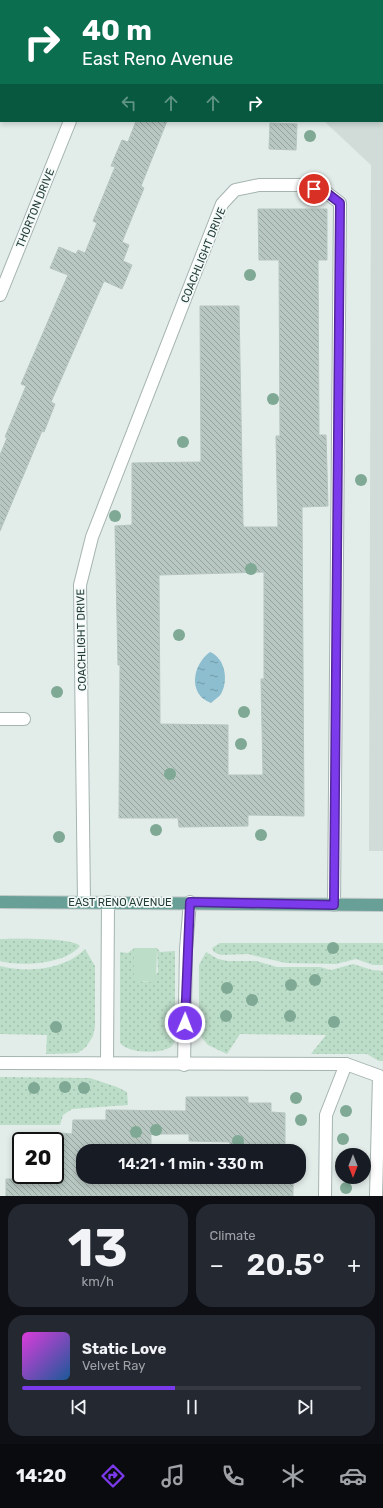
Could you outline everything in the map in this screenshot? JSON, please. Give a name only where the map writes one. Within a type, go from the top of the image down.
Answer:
[{"type":"main road","name":"EAST RENO AVENUE","points":[[0,902],[190,902],[383,905]]},
{"type":"street","name":"THORTON DRIVE","points":[[0,296],[70,122]]},
{"type":"street","name":"COACHLIGHT DRIVE","points":[[84,902],[80,585],[92,537],[222,204],[234,190],[259,185],[300,185],[327,193],[340,203],[334,905]]},
{"type":"street","points":[[0,719],[24,719]]},
{"type":"street","points":[[107,1063],[108,902]]},
{"type":"street","points":[[184,1065],[186,949],[190,902]]},
{"type":"street","points":[[0,1063],[184,1065],[346,1064],[379,1076],[376,1196]]},
{"type":"street","points":[[325,1196],[326,1115],[346,1064]]},
{"type":"shaded area","points":[[325,122],[383,122],[383,851],[369,851],[371,165]]},
{"type":"green space","points":[[0,939],[55,940],[66,941],[80,946],[65,957],[31,964],[19,964],[0,961]]},
{"type":"green space","points":[[220,943],[383,943],[383,965],[373,965],[356,959],[336,964],[286,963],[248,954],[221,955],[214,952],[212,948]]},
{"type":"green space","points":[[134,948],[134,976],[143,982],[150,982],[158,972],[157,948],[160,952],[175,951],[175,1041],[171,1047],[164,1050],[151,1052],[136,1051],[129,1049],[120,1043],[120,952],[128,953]]},
{"type":"green space","points":[[134,948],[157,948],[156,980],[150,982],[138,981],[134,976]]},
{"type":"green space","points":[[85,949],[95,966],[95,1026],[93,1036],[86,1047],[78,1053],[46,1054],[47,1035],[0,1034],[0,966],[22,969],[45,968],[67,962]]},
{"type":"green space","points":[[206,952],[218,959],[228,961],[256,961],[277,967],[320,967],[331,970],[353,964],[372,970],[383,971],[383,1061],[379,1061],[367,1054],[311,1054],[326,1035],[240,1034],[227,1054],[208,1045],[202,1038],[199,1029],[199,965]]},
{"type":"green space","points":[[0,1077],[90,1078],[127,1092],[128,1105],[72,1109],[63,1115],[60,1125],[0,1125]]},
{"type":"water","points":[[210,652],[219,659],[225,676],[225,682],[221,694],[211,703],[203,699],[198,693],[195,679],[200,664],[204,657]]},
{"type":"building","points":[[136,122],[167,122],[141,186],[144,188],[122,242],[129,245],[123,261],[132,265],[122,289],[104,281],[51,402],[55,404],[44,432],[42,431],[0,531],[0,455],[7,438],[5,437],[26,386],[21,384],[68,275],[50,268],[59,247],[76,254],[78,250],[85,253],[97,223],[93,221],[115,167],[111,166],[122,140],[128,142]]},
{"type":"building","points":[[270,123],[297,124],[296,150],[269,149]]},
{"type":"building","points":[[258,209],[327,209],[327,260],[318,260],[319,435],[326,435],[328,506],[302,507],[304,816],[248,815],[248,826],[179,827],[178,818],[119,818],[120,665],[118,665],[115,526],[132,525],[132,463],[201,462],[200,306],[239,306],[243,524],[244,527],[278,527],[276,436],[280,436],[279,260],[259,260]],"holes":[[[264,572],[264,679],[261,679],[263,775],[228,775],[228,725],[160,724],[159,575]]]},
{"type":"building","points":[[186,1097],[248,1097],[248,1103],[271,1103],[271,1112],[285,1113],[285,1144],[230,1144],[230,1142],[189,1141],[189,1134],[151,1134],[151,1144],[76,1144],[76,1184],[293,1184],[293,1196],[6,1196],[6,1179],[12,1179],[12,1184],[64,1184],[64,1133],[72,1134],[73,1120],[106,1120],[106,1110],[186,1111]]},
{"type":"route","points":[[185,1023],[186,949],[190,902],[334,905],[340,203],[327,193],[314,189]]}]
